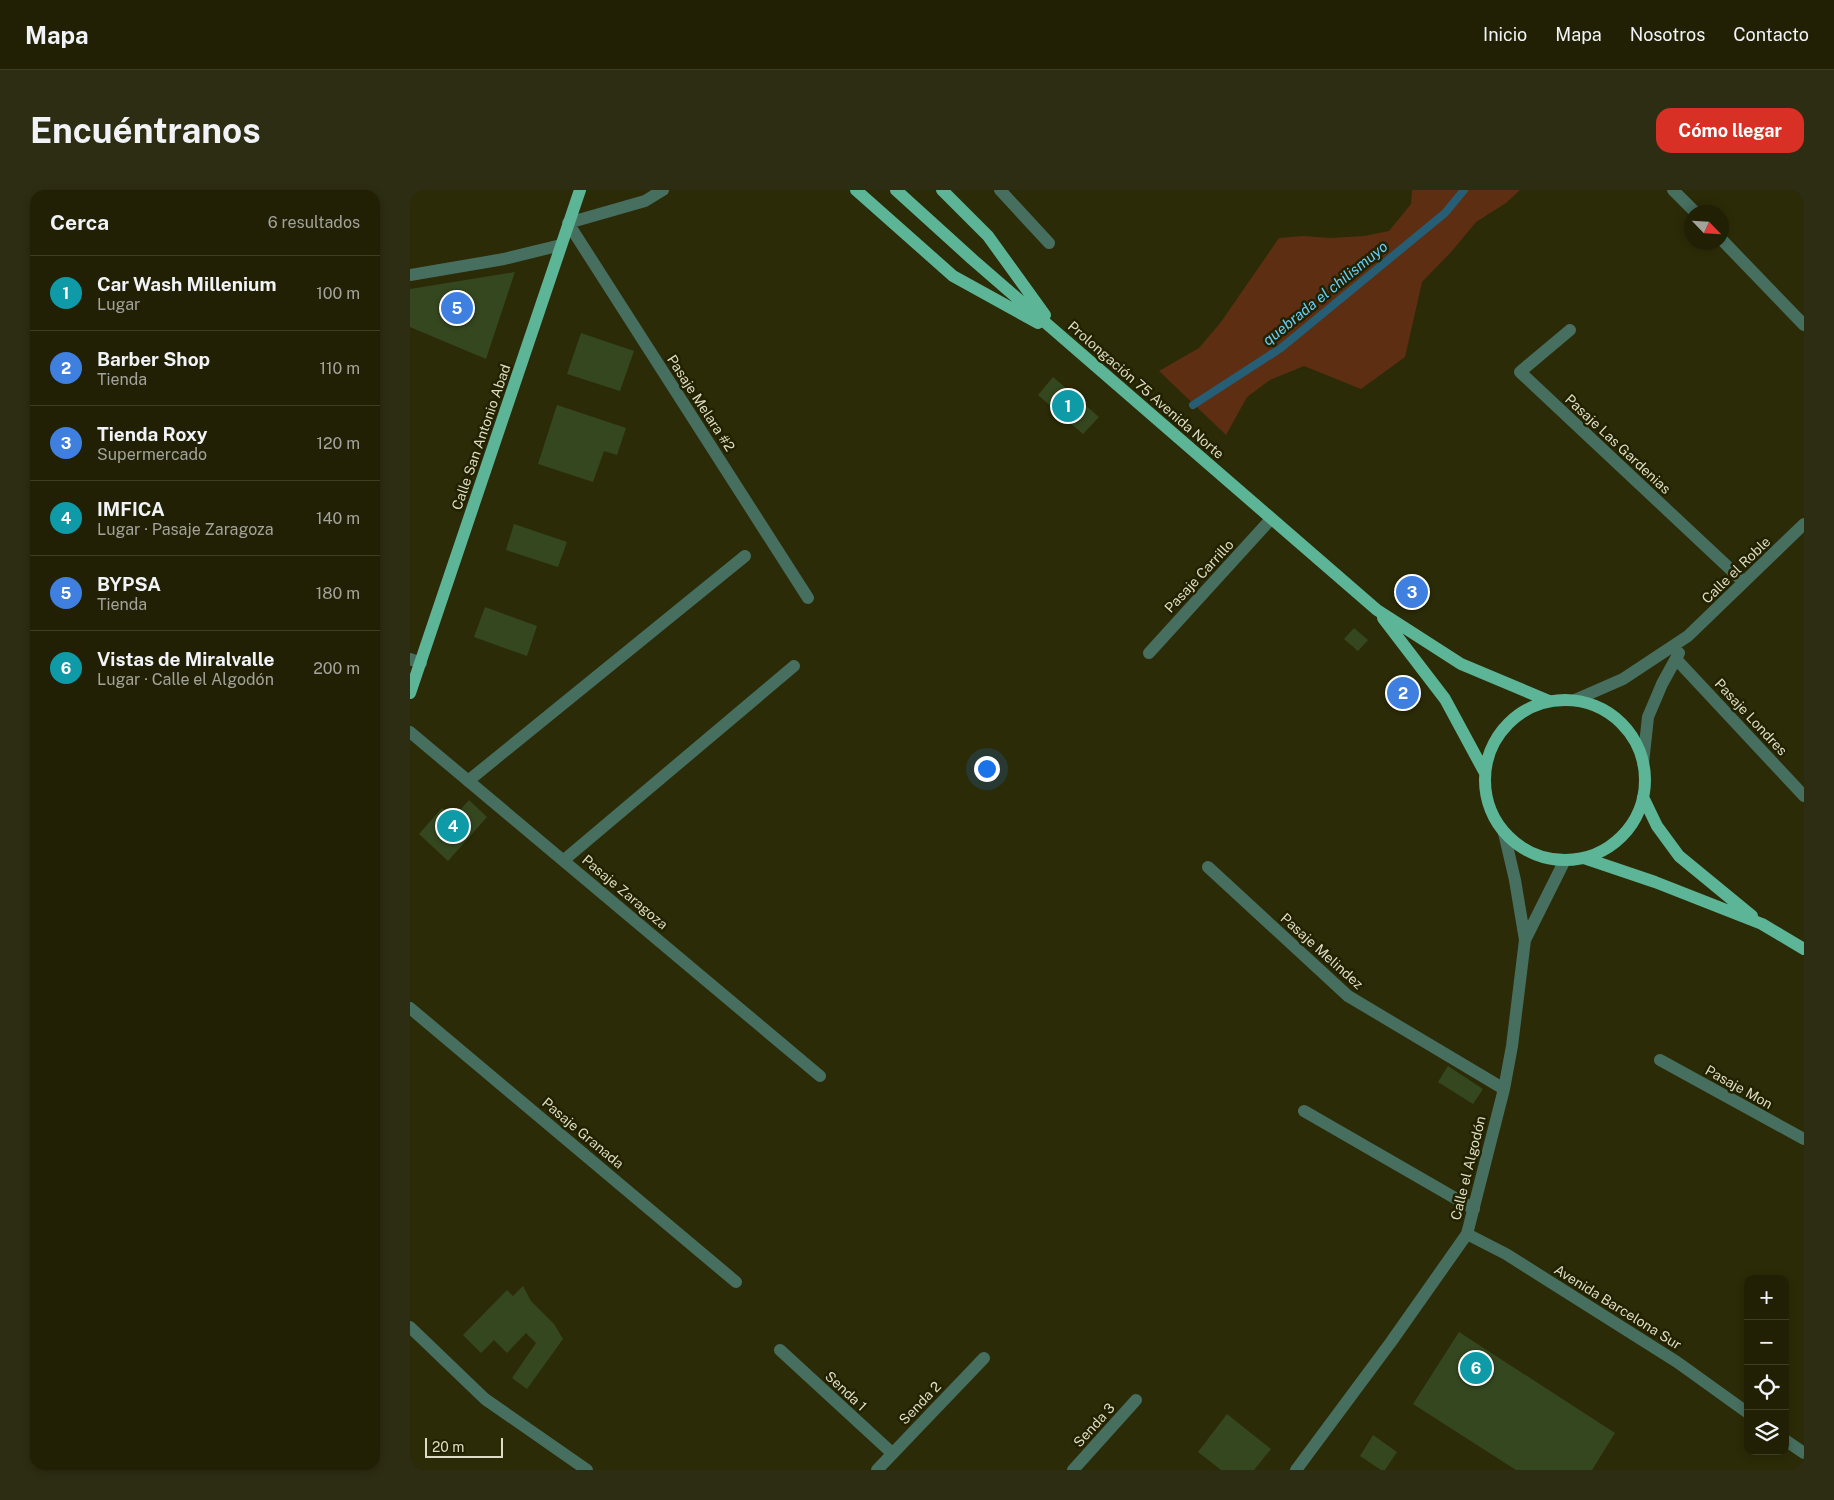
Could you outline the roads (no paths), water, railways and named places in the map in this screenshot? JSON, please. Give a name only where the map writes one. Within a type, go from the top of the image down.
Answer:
[{"type":"main road","name":"Calle San Antonio Abad","points":[[410,693],[416,661],[580,190]]},
{"type":"main road","points":[[856,190],[953,276],[1060,335]]},
{"type":"main road","name":"Prolongación 75 Avenida Norte","points":[[896,190],[972,259],[1377,610],[1461,664],[1549,701]]},
{"type":"main road","points":[[942,190],[988,236],[1060,335]]},
{"type":"main road","name":"Prolongación 75 Avenida Norte","points":[[1377,610],[1445,699],[1485,773]]},
{"type":"main road","points":[[1575,700],[1599,707],[1619,721],[1634,740],[1643,763],[1645,780],[1643,797],[1635,817],[1622,835],[1605,849],[1584,858],[1566,860],[1539,856],[1520,847],[1504,833],[1492,815],[1486,794],[1485,773],[1491,748],[1505,726],[1525,710],[1549,701],[1575,700]]},
{"type":"main road","points":[[1643,797],[1657,826],[1679,856],[1762,924],[1804,949]]},
{"type":"main road","points":[[1584,858],[1655,882],[1762,924]]},
{"type":"street","points":[[568,223],[645,201],[664,190]]},
{"type":"street","points":[[1000,190],[1049,243]]},
{"type":"street","points":[[1673,190],[1688,205]]},
{"type":"street","name":"Pasaje Melara #2","points":[[568,223],[808,598]]},
{"type":"street","points":[[410,275],[504,259],[561,245]]},
{"type":"street","points":[[1729,247],[1804,325]]},
{"type":"street","name":"Pasaje Las Gardenias","points":[[1570,330],[1520,372],[1744,582]]},
{"type":"street","name":"Pasaje Carrillo","points":[[1148,653],[1271,519]]},
{"type":"street","name":"Calle el Roble","points":[[1575,700],[1623,679],[1688,636],[1804,524]]},
{"type":"street","points":[[468,781],[745,556]]},
{"type":"street","name":"Calle el Roble","points":[[1643,763],[1648,717],[1662,684],[1688,636]]},
{"type":"street","name":"Pasaje Londres","points":[[1676,659],[1804,796]]},
{"type":"street","points":[[564,860],[794,666]]},
{"type":"street","name":"Pasaje Zaragoza","points":[[410,732],[820,1076]]},
{"type":"street","name":"Calle el Algodón","points":[[1296,1470],[1391,1342],[1467,1234],[1504,1089],[1512,1046],[1525,940],[1504,833]]},
{"type":"street","name":"Calle el Algodón","points":[[1525,940],[1566,860]]},
{"type":"street","name":"Pasaje Melindez","points":[[1208,867],[1348,996],[1504,1089]]},
{"type":"street","name":"Pasaje Granada","points":[[410,1008],[736,1282]]},
{"type":"street","name":"Pasaje Mon","points":[[1660,1060],[1804,1139]]},
{"type":"street","points":[[1304,1111],[1474,1209]]},
{"type":"street","name":"Avenida Barcelona Sur","points":[[1467,1234],[1506,1254],[1677,1362],[1744,1410]]},
{"type":"street","points":[[410,1326],[485,1399],[587,1470]]},
{"type":"street","name":"Senda 1","points":[[780,1350],[892,1453]]},
{"type":"street","name":"Senda 2","points":[[877,1470],[984,1358]]},
{"type":"street","name":"Senda 3","points":[[1073,1470],[1136,1400]]},
{"type":"street","points":[[1789,1443],[1804,1453]]},
{"type":"waterway","name":"quebrada el chilismuyo","points":[[1193,405],[1281,348],[1445,213],[1464,190]]},
{"type":"place","name":"BYPSA","points":[[457,308]]},
{"type":"place","name":"Car Wash Millenium","points":[[1068,406]]},
{"type":"place","name":"Tienda Roxy","points":[[1412,592]]},
{"type":"place","name":"Barber Shop","points":[[1403,693]]},
{"type":"place","name":"IMFICA","points":[[453,826]]},
{"type":"place","name":"Vistas de Miralvalle","points":[[1476,1368]]}]
